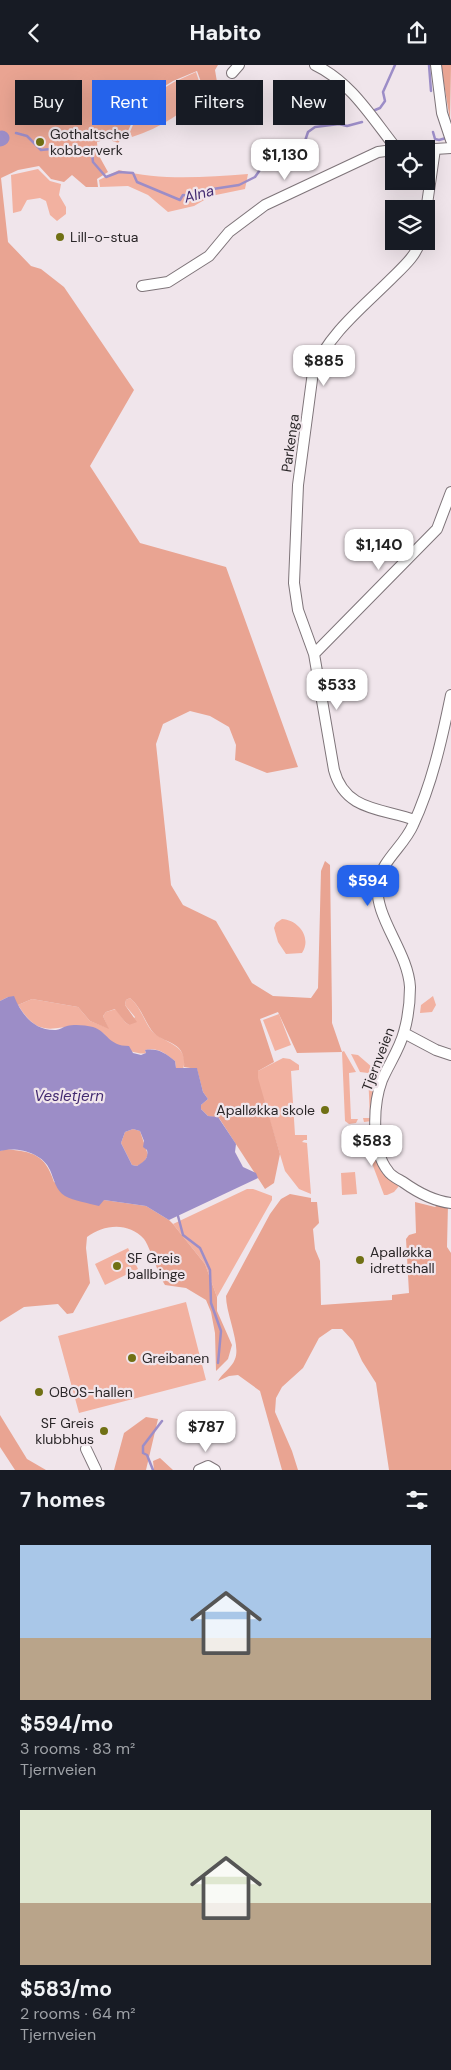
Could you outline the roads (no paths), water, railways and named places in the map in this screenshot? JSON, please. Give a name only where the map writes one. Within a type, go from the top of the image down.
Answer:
[{"type":"street","points":[[315,65],[344,83],[390,140]]},
{"type":"street","points":[[436,65],[442,113],[451,140]]},
{"type":"street","points":[[435,149],[451,148]]},
{"type":"street","points":[[142,286],[168,282],[209,257],[229,232],[264,205],[370,155],[385,151]]},
{"type":"street","name":"Parkenga","points":[[415,820],[356,802],[343,791],[334,770],[314,654],[294,593],[293,568],[299,479],[313,372],[320,355],[331,340],[402,268],[417,250]]},
{"type":"street","points":[[314,654],[437,529],[451,492]]},
{"type":"street","name":"Tjernveien","points":[[451,695],[446,722],[425,799],[401,846],[385,864],[378,889],[381,908],[402,953],[409,981],[409,998],[404,1033],[388,1067],[378,1095],[375,1111],[377,1140],[381,1157],[388,1172],[418,1193],[451,1203]]},
{"type":"street","points":[[404,1033],[436,1051],[451,1055]]},
{"type":"street","points":[[86,1449],[96,1470]]},
{"type":"street","points":[[199,1470],[208,1466],[216,1470]]},
{"type":"water","name":"Vesletjern","points":[[14,996],[20,1009],[29,1020],[41,1028],[56,1030],[73,1025],[93,1027],[117,1044],[129,1046],[133,1053],[141,1055],[146,1053],[145,1050],[158,1050],[175,1061],[176,1068],[197,1068],[203,1092],[208,1099],[201,1105],[201,1109],[208,1116],[218,1117],[236,1144],[235,1152],[243,1167],[256,1173],[258,1178],[169,1220],[146,1206],[104,1200],[99,1206],[69,1198],[59,1191],[47,1164],[42,1159],[21,1150],[0,1151],[0,1001]],"holes":[[[133,1129],[140,1131],[144,1141],[143,1147],[147,1150],[147,1158],[137,1166],[132,1165],[121,1143],[125,1132]]]},
{"type":"waterway","name":"Alna","points":[[375,110],[380,108],[385,101],[383,92],[395,65]]},
{"type":"waterway","name":"Alna","points":[[429,65],[431,91]]},
{"type":"waterway","name":"Alna","points":[[16,133],[27,136],[41,150],[51,149],[59,154],[72,150],[84,155],[92,153],[93,162],[106,177],[119,172],[133,173],[137,182],[180,200],[183,195],[194,196],[200,191],[239,185],[255,177],[266,161],[281,154],[298,150],[304,144],[308,132],[315,127],[339,124],[347,126],[362,122]]},
{"type":"waterway","name":"Alna","points":[[433,132],[435,139],[446,138]]},
{"type":"waterway","points":[[178,1216],[183,1235],[200,1248],[210,1270],[211,1303],[221,1331],[218,1363]]},
{"type":"waterway","points":[[153,1470],[147,1455],[143,1453],[143,1446],[162,1421]]},
{"type":"place","name":"Gothaltsche kobberverk","points":[[40,142]]},
{"type":"place","name":"Lill-o-stua","points":[[60,237]]},
{"type":"place","name":"Apalløkka skole","points":[[325,1110]]},
{"type":"place","name":"Apalløkka idrettshall","points":[[360,1260]]},
{"type":"place","name":"SF Greis ballbinge","points":[[117,1266]]},
{"type":"place","name":"Greibanen","points":[[132,1358]]},
{"type":"place","name":"OBOS-hallen","points":[[39,1392]]},
{"type":"place","name":"SF Greis klubbhus","points":[[104,1431]]}]
